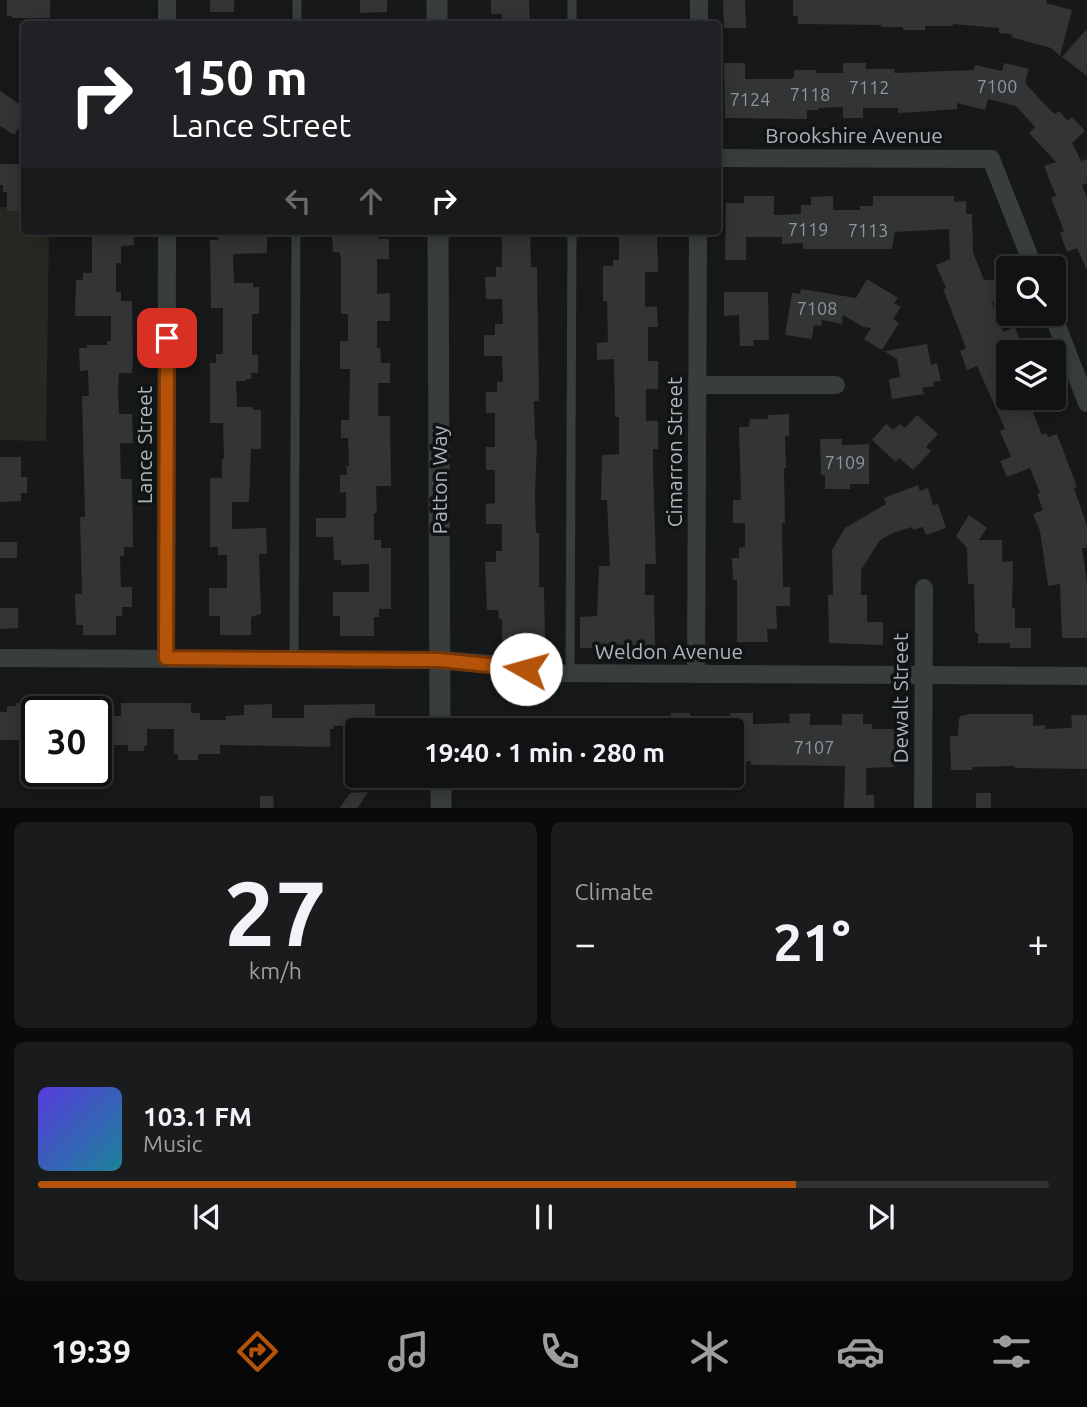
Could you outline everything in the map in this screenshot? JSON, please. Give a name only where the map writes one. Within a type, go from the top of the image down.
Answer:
[{"type":"street","points":[[167,0],[167,21]]},
{"type":"street","points":[[437,0],[437,21]]},
{"type":"street","points":[[699,0],[699,21]]},
{"type":"street","name":"Brookshire Avenue","points":[[721,158],[990,159],[1029,256]]},
{"type":"street","name":"Lance Street","points":[[166,658],[167,235]]},
{"type":"street","name":"Patton Way","points":[[438,235],[440,718]]},
{"type":"street","name":"Cimarron Street","points":[[696,674],[698,235]]},
{"type":"street","points":[[1057,326],[1087,403]]},
{"type":"street","points":[[697,385],[836,385]]},
{"type":"street","name":"Dewalt Street","points":[[923,588],[923,808]]},
{"type":"street","name":"Weldon Avenue","points":[[0,658],[440,660],[547,673],[1087,676]]},
{"type":"street","points":[[441,788],[441,808]]},
{"type":"lane","points":[[297,0],[297,21]]},
{"type":"lane","points":[[572,0],[572,21]]},
{"type":"lane","points":[[294,659],[296,235]]},
{"type":"lane","points":[[570,673],[572,235]]},
{"type":"shaded area","points":[[0,207],[21,207],[21,235],[49,235],[46,441],[0,440]]},
{"type":"building","points":[[7,0],[50,0],[50,18],[7,16]]},
{"type":"building","points":[[210,0],[234,0],[234,12],[210,12]]},
{"type":"building","points":[[360,0],[387,0],[387,12],[360,13]]},
{"type":"building","points":[[491,0],[529,0],[530,21],[502,21],[502,14],[491,14]]},
{"type":"building","points":[[723,0],[745,0],[746,28],[724,28]]},
{"type":"building","points":[[793,0],[1047,0],[1046,3],[1072,10],[1060,56],[1051,48],[1011,37],[1012,34],[999,33],[999,28],[953,24],[925,26],[925,30],[903,30],[903,27],[881,25],[798,24],[798,16],[793,16]]},
{"type":"building","points":[[1087,29],[1087,76],[1062,57]]},
{"type":"building","points":[[724,63],[745,63],[745,79],[791,79],[794,77],[794,70],[843,73],[843,63],[866,63],[866,69],[894,69],[895,73],[974,70],[975,65],[1002,71],[1004,63],[1029,69],[1025,83],[1055,114],[1059,111],[1068,121],[1072,117],[1085,131],[1072,143],[1081,161],[1087,159],[1087,183],[1082,185],[1087,197],[1087,270],[1077,248],[1067,252],[1060,233],[1064,231],[1051,198],[1056,196],[1044,166],[1056,162],[1029,133],[1035,127],[1016,106],[988,99],[985,110],[957,103],[957,109],[917,112],[898,113],[898,108],[863,108],[863,118],[843,118],[843,107],[807,110],[807,119],[725,118]]},
{"type":"building","points":[[0,91],[21,105],[21,124],[14,135],[0,126]]},
{"type":"building","points":[[0,164],[19,164],[21,211],[7,211],[7,192],[3,192],[3,185],[0,185]]},
{"type":"building","points":[[744,196],[774,196],[774,215],[801,214],[801,205],[811,205],[811,197],[833,196],[833,210],[860,210],[860,206],[873,206],[873,196],[954,196],[954,202],[966,201],[966,214],[972,214],[973,252],[984,280],[996,280],[996,300],[992,302],[996,313],[996,326],[1001,326],[1003,332],[1015,327],[1020,340],[996,340],[996,409],[977,366],[967,370],[960,351],[966,348],[936,265],[950,259],[949,229],[895,232],[892,249],[803,249],[803,243],[782,244],[782,237],[746,237],[746,260],[725,260],[726,203],[744,203]]},
{"type":"building","points":[[92,235],[133,235],[134,245],[121,246],[121,263],[116,263],[116,292],[121,292],[121,301],[132,301],[132,373],[119,373],[118,387],[119,414],[132,414],[133,443],[120,443],[121,479],[132,479],[133,547],[124,547],[124,556],[120,556],[121,587],[132,587],[132,607],[122,607],[122,616],[116,616],[116,635],[83,635],[83,625],[76,625],[75,594],[82,594],[80,517],[85,517],[82,396],[89,396],[88,370],[80,371],[79,348],[87,348],[87,345],[107,345],[107,341],[111,341],[111,316],[75,316],[76,280],[83,280],[83,273],[92,273]]},
{"type":"building","points":[[218,235],[267,235],[267,253],[233,254],[234,283],[253,283],[253,287],[259,287],[259,314],[252,314],[252,355],[258,355],[258,373],[251,373],[251,379],[246,381],[236,381],[237,407],[261,410],[261,449],[251,449],[249,502],[232,502],[232,529],[266,528],[267,554],[259,554],[261,614],[251,617],[251,635],[220,635],[220,616],[209,616],[209,588],[227,588],[227,555],[218,555],[218,547],[210,547],[210,478],[222,478],[224,459],[223,423],[210,423],[210,363],[216,363],[216,354],[223,354],[223,308],[211,308],[210,240],[218,240]]},
{"type":"building","points":[[332,235],[378,235],[378,239],[389,239],[389,259],[377,259],[377,294],[390,293],[390,321],[377,321],[377,348],[380,348],[381,363],[390,363],[390,383],[378,383],[378,416],[390,416],[391,486],[376,486],[374,540],[381,540],[381,548],[391,548],[391,609],[379,609],[379,617],[374,617],[374,636],[340,636],[340,616],[333,616],[333,592],[369,592],[369,564],[341,565],[341,560],[334,560],[333,537],[316,537],[316,518],[346,518],[346,492],[340,493],[340,475],[347,475],[346,466],[349,466],[348,438],[341,438],[341,420],[349,420],[350,369],[340,369],[340,341],[348,341],[348,314],[341,314],[341,257],[339,252],[333,252]]},
{"type":"building","points":[[502,235],[530,235],[531,267],[537,267],[539,401],[534,401],[537,439],[535,496],[536,533],[539,533],[539,587],[544,587],[545,639],[502,640],[502,619],[499,619],[498,610],[487,610],[485,562],[496,562],[496,551],[502,551],[502,524],[486,524],[486,504],[495,503],[495,470],[486,470],[486,447],[495,447],[495,413],[486,413],[486,392],[497,392],[497,382],[503,382],[502,356],[484,356],[484,335],[495,335],[495,324],[503,324],[502,299],[486,299],[485,277],[496,277],[496,267],[502,267]]},
{"type":"building","points":[[619,235],[657,235],[658,272],[645,272],[645,307],[657,306],[658,327],[648,327],[648,361],[658,361],[658,389],[646,389],[646,421],[658,421],[658,449],[653,449],[656,564],[645,564],[645,595],[654,595],[655,647],[580,648],[580,617],[597,616],[599,566],[610,566],[607,500],[601,500],[602,455],[619,454],[619,417],[615,417],[614,359],[597,360],[597,343],[608,342],[607,301],[603,301],[603,266],[613,266],[613,260],[619,260]]},
{"type":"building","points":[[867,279],[898,298],[894,303],[901,307],[893,319],[899,323],[882,350],[864,339],[871,328],[863,327],[843,315],[842,324],[822,320],[821,326],[814,325],[812,339],[785,335],[792,293],[800,294],[801,289],[856,298]]},
{"type":"building","points":[[724,292],[768,292],[769,340],[753,340],[754,346],[740,346],[739,315],[724,316]]},
{"type":"building","points":[[927,344],[931,365],[937,363],[941,381],[933,382],[934,386],[922,388],[924,394],[892,399],[889,379],[900,377],[897,359],[884,351]]},
{"type":"building","points":[[997,410],[1032,410],[1042,435],[1046,433],[1048,437],[1057,434],[1077,487],[1074,488],[1087,526],[1087,548],[1082,548],[1087,582],[1087,638],[1062,638],[1060,584],[1048,586],[1040,531],[1033,514],[1043,510],[1037,494],[1040,493],[1030,468],[1007,477],[1000,461],[1011,457],[1000,431],[1005,429]]},
{"type":"building","points":[[789,414],[789,436],[785,436],[785,523],[782,523],[783,587],[790,587],[790,606],[776,606],[777,629],[767,629],[768,642],[737,642],[737,580],[733,580],[732,558],[739,558],[739,548],[745,547],[745,523],[733,523],[733,500],[741,500],[739,427],[749,427],[750,419],[768,419],[768,415]]},
{"type":"building","points":[[917,415],[938,434],[926,447],[931,451],[913,470],[899,458],[896,462],[872,440],[886,424],[893,430],[900,424],[905,428]]},
{"type":"building","points":[[820,439],[842,439],[842,445],[869,444],[869,484],[850,484],[850,489],[825,489],[825,475],[821,475]]},
{"type":"building","points":[[0,457],[21,457],[21,477],[27,477],[27,493],[21,493],[21,501],[0,502]]},
{"type":"building","points":[[918,485],[920,491],[928,488],[933,505],[938,504],[946,528],[926,535],[923,527],[913,530],[912,527],[893,533],[880,540],[861,570],[861,595],[867,595],[867,622],[883,622],[883,645],[829,643],[828,595],[833,595],[832,550],[845,528],[886,504],[884,498]]},
{"type":"building","points":[[969,515],[987,528],[979,540],[1002,540],[1002,562],[1013,561],[1012,608],[1015,608],[1015,628],[1031,628],[1031,648],[1010,648],[1010,643],[978,643],[978,633],[975,633],[974,584],[968,584],[967,548],[956,536]]},
{"type":"building","points":[[0,542],[17,542],[17,558],[0,558]]},
{"type":"building","points":[[0,608],[18,608],[18,628],[0,629]]},
{"type":"building","points":[[15,703],[21,703],[21,740],[0,740],[0,712],[7,712],[7,706],[16,706]]},
{"type":"building","points":[[121,703],[191,703],[191,713],[200,713],[200,720],[226,720],[226,716],[244,715],[244,705],[272,704],[272,718],[304,718],[304,705],[375,704],[375,716],[383,718],[345,718],[345,726],[333,726],[334,729],[330,729],[330,747],[220,745],[220,754],[198,754],[198,760],[178,760],[178,754],[174,754],[174,729],[147,729],[147,746],[144,746],[144,751],[128,751],[128,745],[112,745],[112,716],[121,716]]},
{"type":"building","points":[[671,713],[690,713],[690,718],[671,718]]},
{"type":"building","points":[[730,713],[753,713],[753,724],[790,723],[789,714],[810,713],[810,725],[842,725],[842,714],[863,714],[863,724],[872,724],[872,729],[895,729],[894,767],[866,768],[866,795],[874,795],[874,808],[844,808],[845,766],[751,765],[751,761],[744,761],[744,718],[730,718]]},
{"type":"building","points":[[969,714],[1033,714],[1033,726],[1045,725],[1045,729],[1072,728],[1071,715],[1087,715],[1087,769],[1015,766],[951,770],[950,736],[958,736],[959,719]]},
{"type":"building","points":[[368,792],[358,808],[340,808],[350,793]]},
{"type":"building","points":[[976,793],[991,793],[991,808],[976,808]]},
{"type":"building","points":[[260,796],[273,796],[274,808],[260,808]]},
{"type":"route","points":[[167,338],[166,658],[440,660],[526,669]]}]
